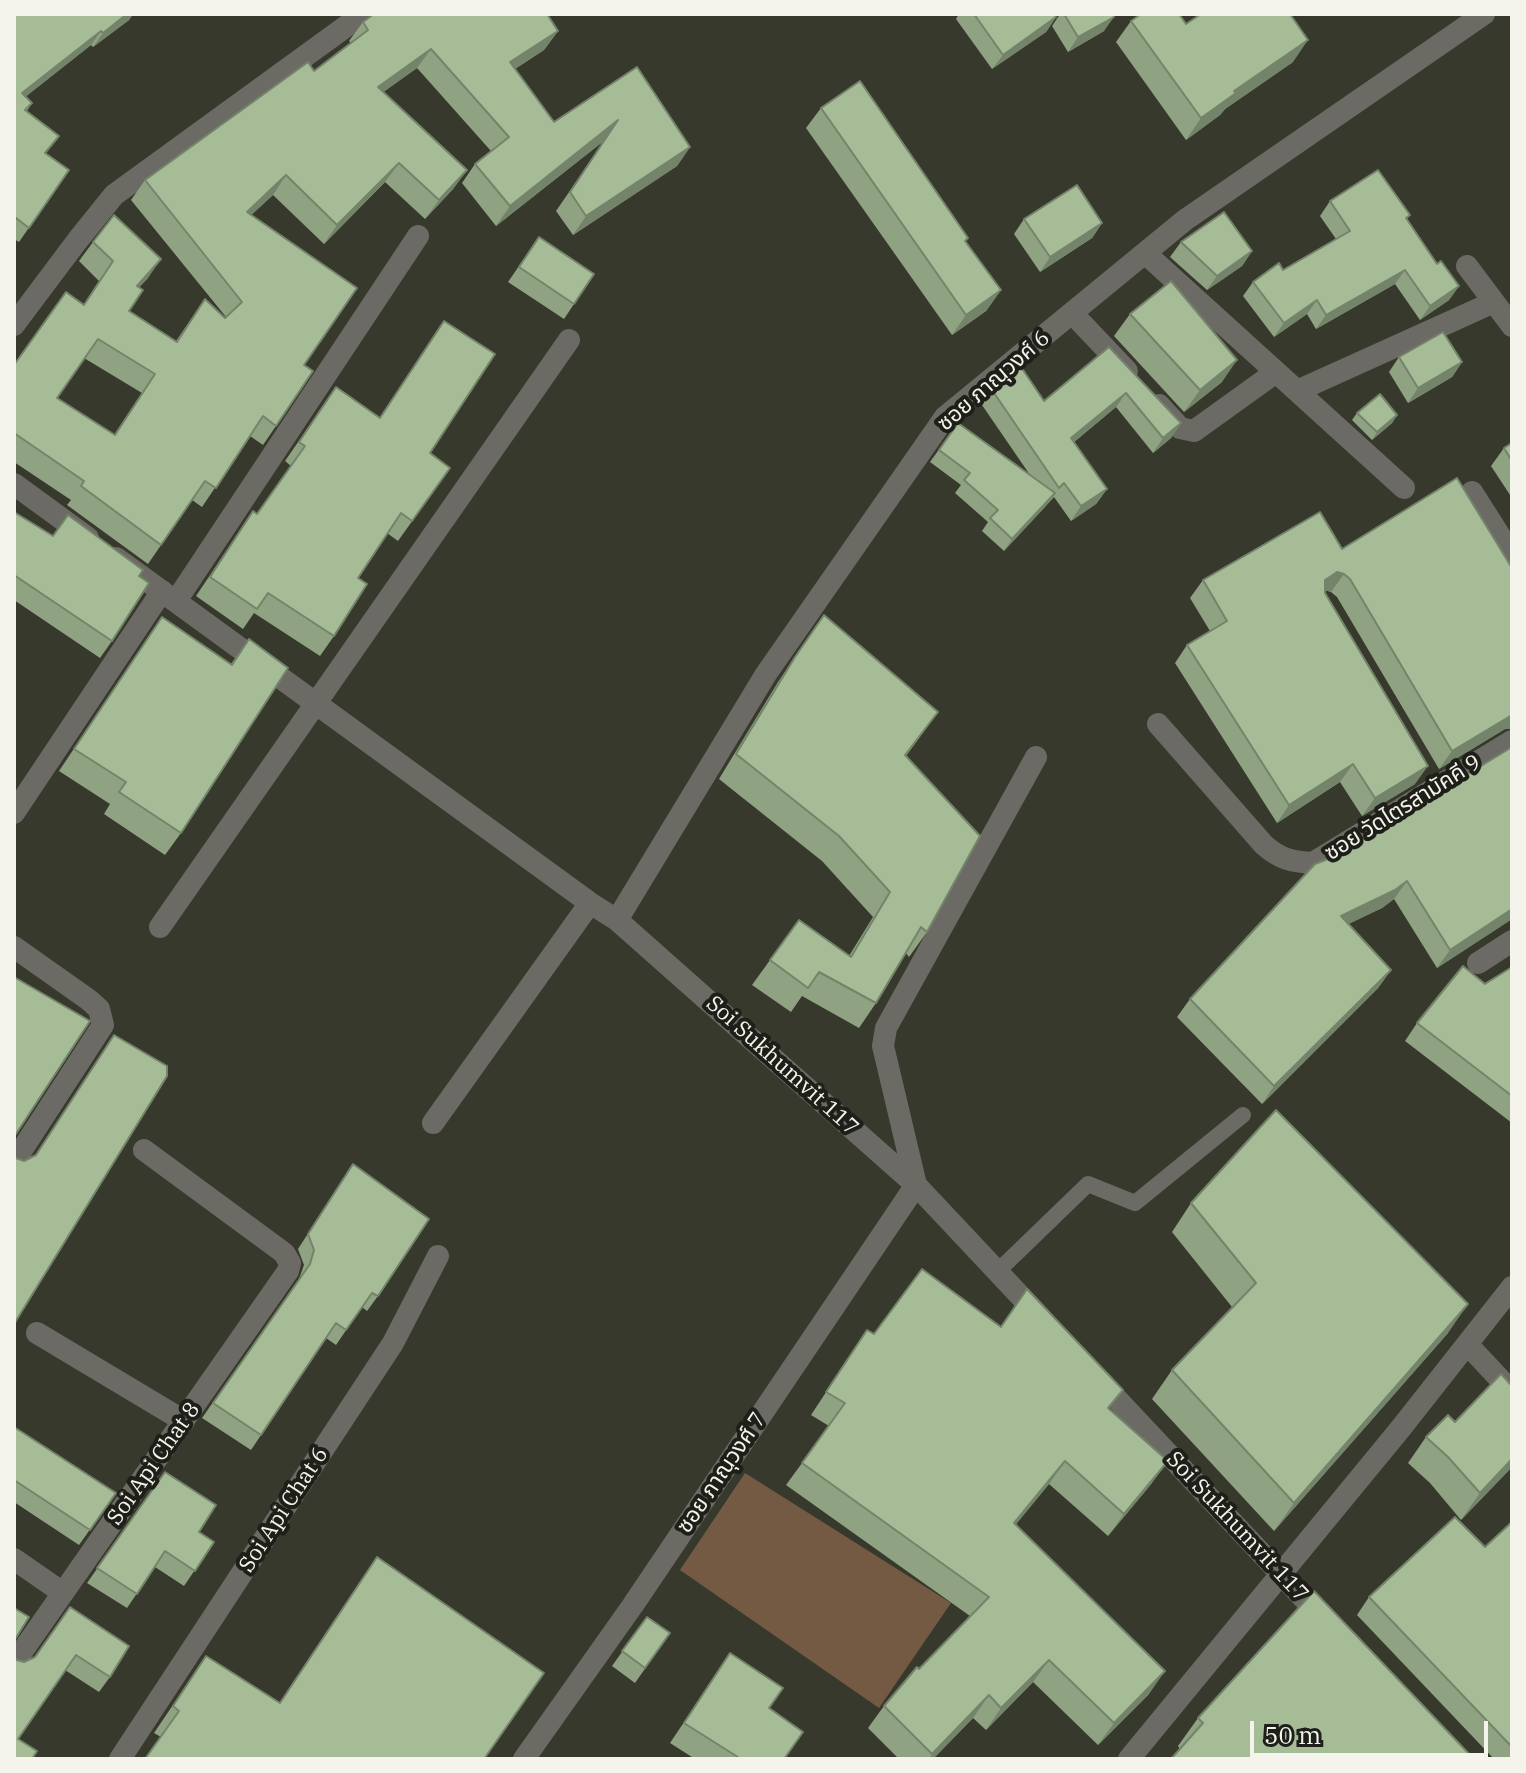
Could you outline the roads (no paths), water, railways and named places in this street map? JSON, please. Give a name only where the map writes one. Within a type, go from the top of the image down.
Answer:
[{"type":"street","points":[[14,325],[114,195],[363,14]]},
{"type":"street","name":"ซอย ภาณุวงศ์ 6","points":[[617,920],[766,674],[945,417],[1185,220],[1484,14]]},
{"type":"street","points":[[14,813],[169,596],[418,236]]},
{"type":"street","points":[[1145,253],[1404,488]]},
{"type":"street","points":[[1467,266],[1512,326]]},
{"type":"street","points":[[1297,391],[1494,302]]},
{"type":"street","points":[[1072,313],[1180,428],[1194,431],[1276,372]]},
{"type":"street","points":[[160,927],[569,340]]},
{"type":"street","name":"Soi Sukhumvit 117","points":[[14,484],[617,920],[916,1185],[1052,1330]]},
{"type":"street","points":[[1472,492],[1512,555]]},
{"type":"street","name":"ซอย วัดไตรสามัคคี 9","points":[[1158,724],[1264,845],[1278,857],[1313,863],[1430,782],[1512,741]]},
{"type":"street","points":[[916,1185],[883,1046],[886,1028],[1036,757]]},
{"type":"street","points":[[433,1123],[590,903]]},
{"type":"street","points":[[1478,963],[1512,941]]},
{"type":"street","points":[[14,1162],[103,1025],[99,1009],[89,1000],[22,953]]},
{"type":"street","name":"Soi Api Chat 8","points":[[14,1663],[288,1271],[290,1263],[284,1253],[144,1150]]},
{"type":"street","name":"ซอย ภาณุวงศ์ 7","points":[[524,1759],[642,1592],[916,1185]]},
{"type":"street","name":"Soi Api Chat 6","points":[[120,1759],[393,1343],[438,1256]]},
{"type":"street","points":[[1129,1759],[1512,1287]]},
{"type":"street","points":[[37,1333],[184,1421]]},
{"type":"street","points":[[1468,1345],[1512,1392]]},
{"type":"street","name":"Soi Sukhumvit 117","points":[[1084,1365],[1334,1631]]},
{"type":"street","points":[[14,1559],[63,1593]]},
{"type":"lane","points":[[997,1272],[1088,1184],[1135,1203],[1243,1115]]}]
